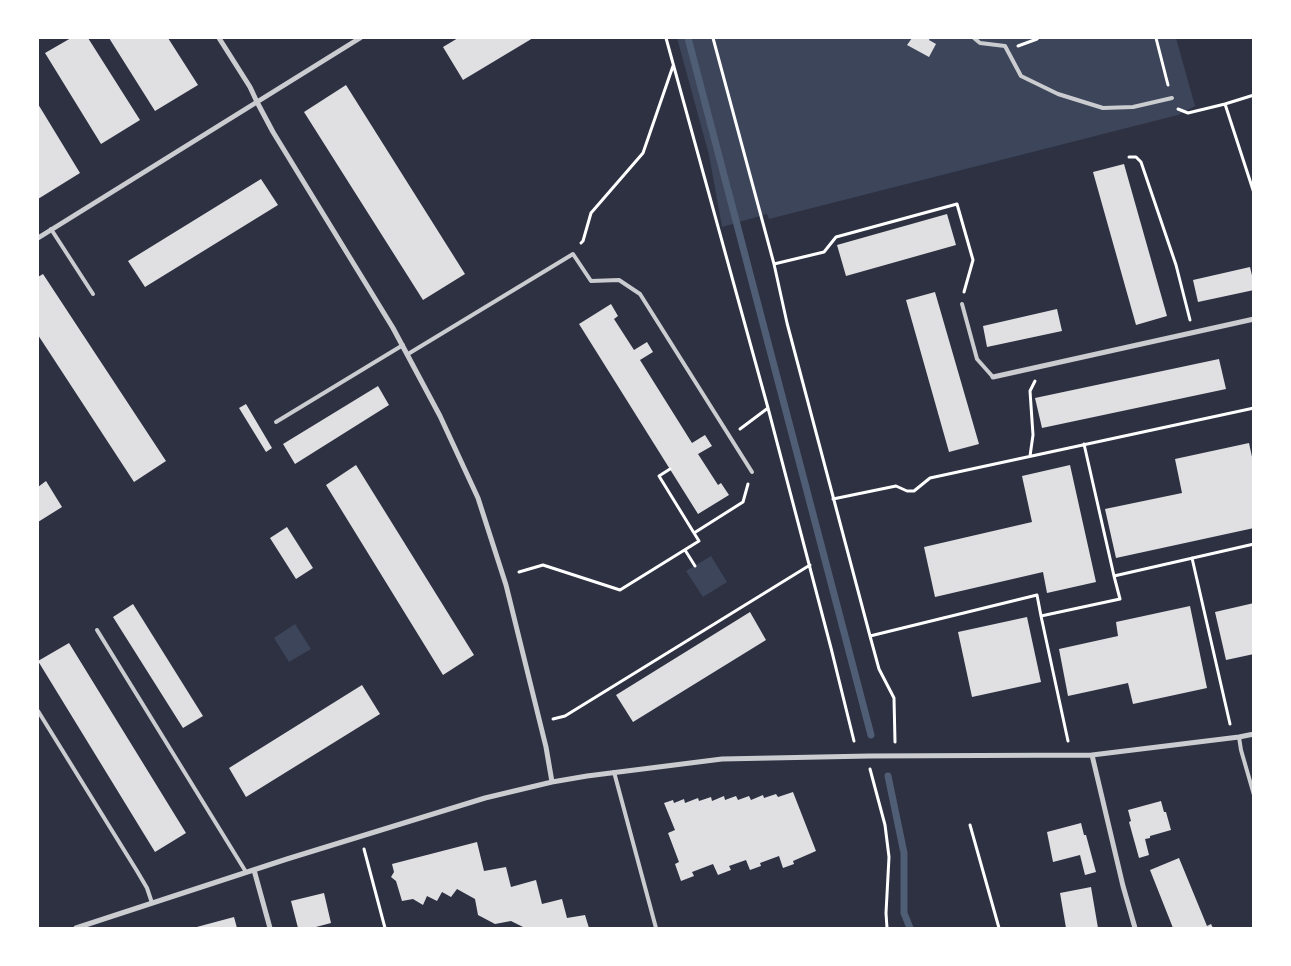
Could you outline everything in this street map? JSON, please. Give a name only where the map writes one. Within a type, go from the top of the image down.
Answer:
[{"type":"street","points":[[219,38],[403,345],[440,416],[478,498],[506,585],[552,782]]},
{"type":"street","points":[[38,238],[360,38]]},
{"type":"street","points":[[993,377],[1254,319]]},
{"type":"street","points":[[76,928],[246,872],[486,798],[552,782],[614,772],[722,759],[1092,755],[1254,734]]},
{"type":"street","points":[[1092,755],[1134,928]]},
{"type":"street","points":[[254,870],[270,928]]},
{"type":"lane","points":[[974,38],[980,43],[1005,46],[1021,76],[1058,94],[1103,108],[1133,107],[1172,98]]},
{"type":"lane","points":[[51,229],[93,294]]},
{"type":"lane","points":[[408,354],[573,254],[591,281],[619,280],[640,294],[752,472]]},
{"type":"lane","points":[[962,304],[977,359],[993,377]]},
{"type":"lane","points":[[276,422],[403,345]]},
{"type":"lane","points":[[96,630],[246,872]]},
{"type":"lane","points":[[38,711],[137,871],[147,888],[152,903]]},
{"type":"lane","points":[[1239,737],[1254,795]]},
{"type":"lane","points":[[614,772],[656,928]]},
{"type":"path","points":[[666,38],[810,565],[854,741]]},
{"type":"path","points":[[713,38],[774,264],[787,324],[870,636],[879,668],[894,698],[895,742]]},
{"type":"path","points":[[1007,49],[1038,38]]},
{"type":"path","points":[[1156,38],[1172,98],[1179,110],[1188,113],[1254,95]]},
{"type":"path","points":[[573,254],[583,241],[591,213],[643,154],[673,65]]},
{"type":"path","points":[[1225,104],[1254,193]]},
{"type":"path","points":[[1129,157],[1136,157],[1141,162],[1176,265],[1190,320]]},
{"type":"path","points":[[774,264],[824,252],[836,237],[958,204],[973,260],[963,294]]},
{"type":"path","points":[[1030,456],[1033,435],[1030,391],[1036,379]]},
{"type":"path","points":[[730,436],[768,408]]},
{"type":"path","points":[[833,499],[896,486],[907,491],[914,491],[930,478],[1254,408]]},
{"type":"path","points":[[1041,616],[1120,599],[1084,444]]},
{"type":"path","points":[[519,572],[543,565],[620,590],[699,541],[660,476],[670,469]]},
{"type":"path","points":[[694,533],[744,502],[752,472]]},
{"type":"path","points":[[1114,576],[1254,544]]},
{"type":"path","points":[[685,550],[695,566]]},
{"type":"path","points":[[1192,558],[1230,724]]},
{"type":"path","points":[[554,719],[565,716],[810,565]]},
{"type":"path","points":[[870,636],[1037,596],[1068,742]]},
{"type":"path","points":[[869,756],[870,773],[885,825],[889,857],[887,928]]},
{"type":"path","points":[[970,825],[999,928]]},
{"type":"path","points":[[364,848],[385,928]]},
{"type":"shaded area","points":[[677,38],[1176,38],[1195,106],[1178,115],[769,219],[767,214],[722,227],[709,155]]},
{"type":"shaded area","points":[[711,556],[727,582],[703,597],[686,571]]},
{"type":"shaded area","points":[[295,624],[311,649],[289,662],[274,638]]},
{"type":"building","points":[[71,38],[88,38],[140,120],[101,144],[45,53]]},
{"type":"building","points":[[109,38],[168,38],[198,85],[155,111]]},
{"type":"building","points":[[458,38],[533,38],[463,80],[443,47]]},
{"type":"building","points":[[912,38],[930,38],[929,40],[936,44],[929,57],[907,45]]},
{"type":"building","points":[[346,85],[465,274],[423,300],[304,112]]},
{"type":"building","points":[[38,104],[80,173],[38,199]]},
{"type":"building","points":[[1124,164],[1167,316],[1136,325],[1093,172]]},
{"type":"building","points":[[261,179],[278,205],[145,287],[128,261]]},
{"type":"building","points":[[947,214],[956,245],[846,276],[837,245]]},
{"type":"building","points":[[1250,267],[1254,290],[1198,302],[1193,280]]},
{"type":"building","points":[[43,274],[166,461],[134,482],[38,335],[38,277]]},
{"type":"building","points":[[935,292],[979,444],[949,452],[906,300]]},
{"type":"building","points":[[611,304],[618,316],[614,319],[634,350],[647,342],[653,352],[640,360],[692,443],[705,435],[712,446],[698,454],[718,485],[721,483],[729,495],[698,514],[579,324]]},
{"type":"building","points":[[1057,309],[1062,331],[987,347],[983,326]]},
{"type":"building","points":[[1219,359],[1226,389],[1042,428],[1035,398]]},
{"type":"building","points":[[378,386],[389,405],[295,464],[283,444]]},
{"type":"building","points":[[246,404],[272,448],[266,452],[239,408]]},
{"type":"building","points":[[1249,443],[1254,466],[1254,528],[1116,558],[1105,509],[1182,493],[1175,459]]},
{"type":"building","points":[[356,465],[474,655],[443,675],[326,485]]},
{"type":"building","points":[[1070,465],[1096,582],[1047,593],[1043,572],[935,597],[924,547],[1032,522],[1022,476]]},
{"type":"building","points":[[46,481],[62,507],[38,522],[38,487]]},
{"type":"building","points":[[287,527],[313,568],[296,579],[270,538]]},
{"type":"building","points":[[1254,603],[1254,654],[1226,660],[1215,612]]},
{"type":"building","points":[[133,604],[203,716],[183,728],[113,617]]},
{"type":"building","points":[[1190,606],[1207,688],[1133,704],[1128,683],[1068,696],[1059,649],[1118,636],[1116,622]]},
{"type":"building","points":[[750,612],[766,640],[633,722],[616,695]]},
{"type":"building","points":[[1027,617],[1041,682],[972,697],[958,632]]},
{"type":"building","points":[[69,643],[186,833],[155,852],[38,661]]},
{"type":"building","points":[[362,685],[380,714],[246,797],[229,768]]},
{"type":"building","points":[[793,792],[816,851],[793,861],[794,864],[783,868],[779,856],[760,863],[761,866],[750,870],[746,860],[729,866],[731,870],[718,875],[713,864],[692,872],[694,876],[681,881],[675,864],[679,862],[668,833],[675,830],[664,803],[673,800],[674,803],[684,799],[685,803],[698,798],[699,801],[711,797],[712,801],[724,796],[725,800],[736,796],[738,800],[749,796],[751,800],[763,795],[764,798],[776,794],[778,797]]},
{"type":"building","points":[[1161,801],[1171,830],[1145,839],[1149,855],[1139,858],[1129,822],[1131,821],[1128,810]]},
{"type":"building","points":[[1081,823],[1096,872],[1085,875],[1080,855],[1053,862],[1047,832]]},
{"type":"building","points":[[477,842],[484,871],[506,867],[511,887],[536,880],[542,904],[562,899],[567,918],[585,915],[589,928],[525,928],[511,921],[495,924],[478,915],[475,899],[457,889],[451,897],[442,892],[437,901],[427,896],[423,905],[413,899],[402,901],[396,881],[391,877],[394,872],[392,864]]},
{"type":"building","points":[[1179,858],[1207,926],[1211,924],[1213,928],[1173,928],[1150,870]]},
{"type":"building","points":[[1091,887],[1098,928],[1066,928],[1060,893]]},
{"type":"building","points":[[324,893],[331,923],[312,928],[298,928],[291,901]]},
{"type":"building","points":[[234,917],[237,928],[193,928]]},
{"type":"waterway","points":[[688,38],[871,735]]},
{"type":"waterway","points":[[888,776],[904,853],[904,913],[910,928]]}]
